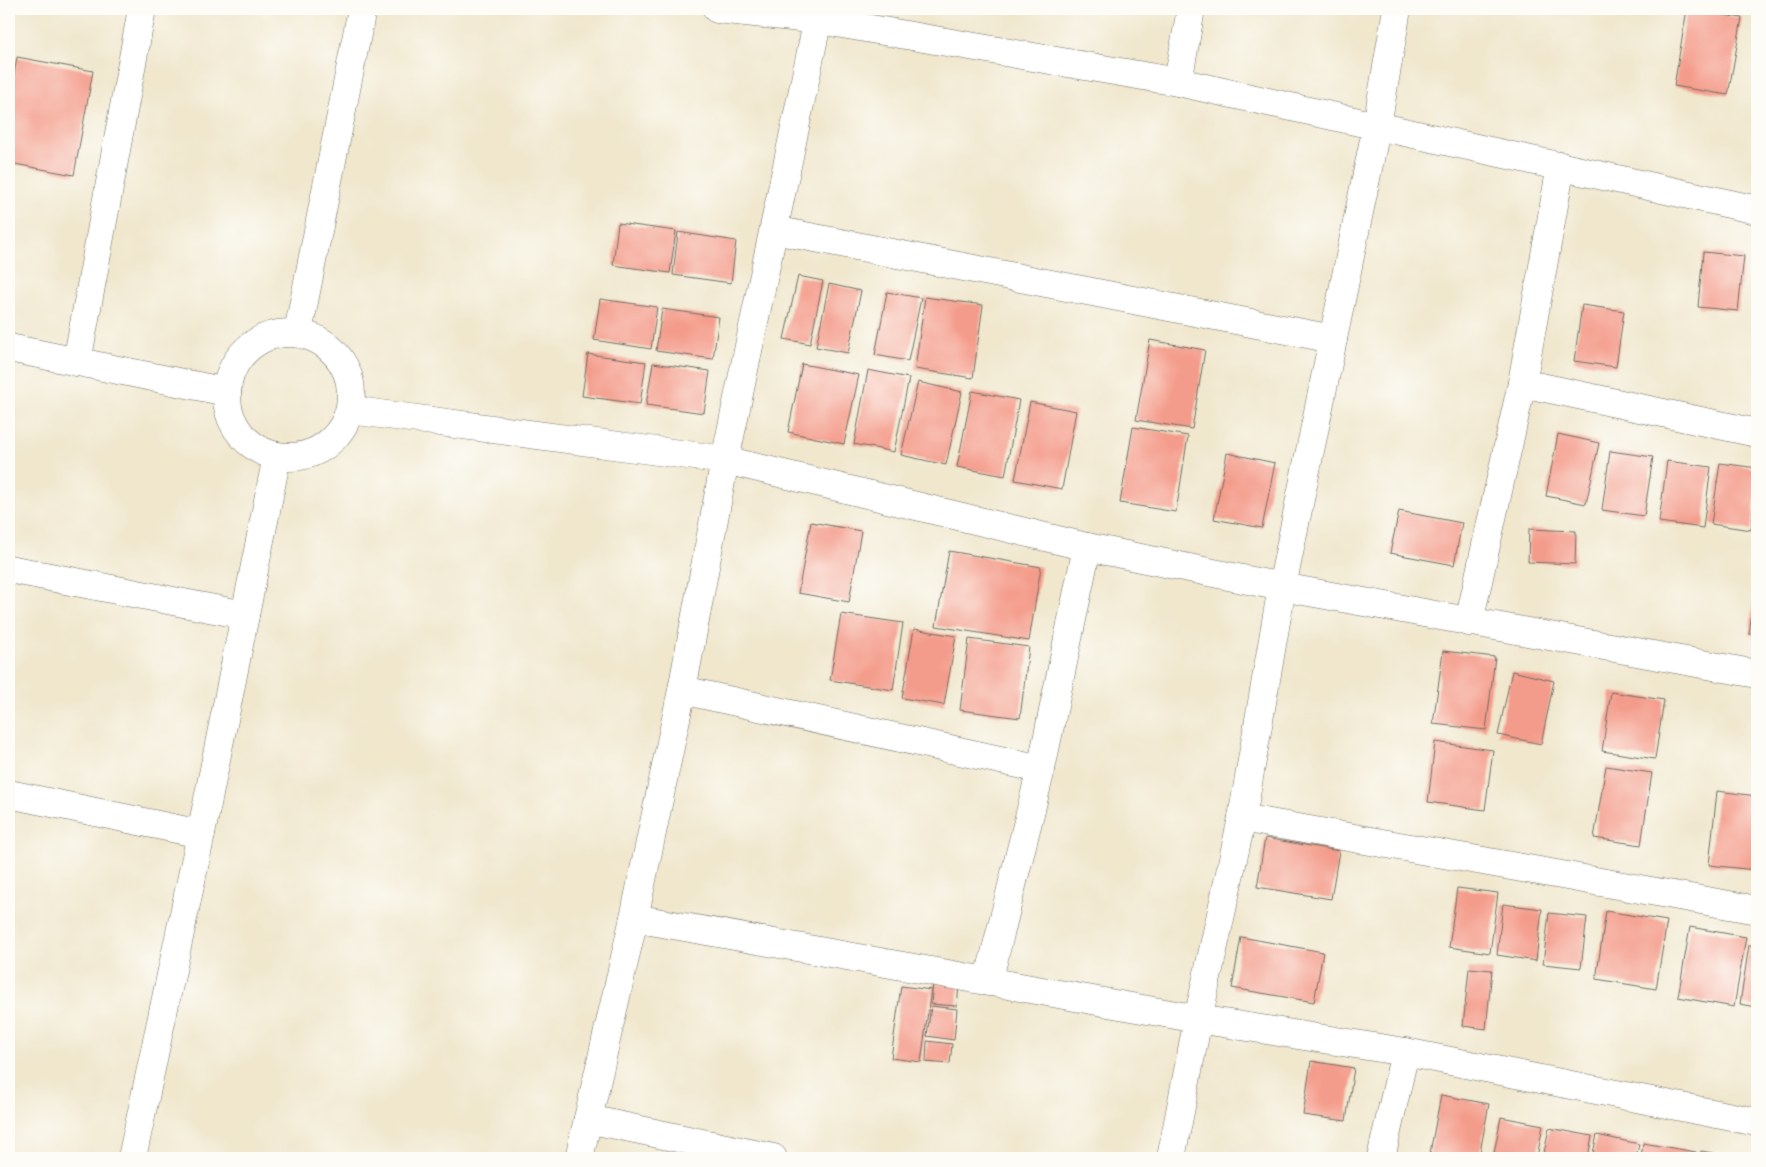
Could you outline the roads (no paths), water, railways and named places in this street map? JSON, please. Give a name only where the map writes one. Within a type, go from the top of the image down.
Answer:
[{"type":"street","points":[[77,362],[142,9]]},
{"type":"street","points":[[298,332],[362,9]]},
{"type":"street","points":[[716,9],[819,14],[1178,82],[1757,210]]},
{"type":"street","points":[[1178,82],[1190,9]]},
{"type":"street","points":[[1171,1158],[1198,1019],[1242,818],[1282,586],[1376,125],[1397,9]]},
{"type":"street","points":[[579,1158],[634,918],[682,690],[725,460],[819,14]]},
{"type":"street","points":[[1469,622],[1522,383],[1561,166]]},
{"type":"street","points":[[774,230],[1332,339]]},
{"type":"street","points":[[298,332],[323,341],[342,360],[351,384],[350,410],[340,432],[322,448],[300,456],[276,456],[256,448],[240,433],[230,414],[227,392],[233,367],[249,346],[272,334],[298,332]]},
{"type":"street","points":[[9,348],[227,392]]},
{"type":"street","points":[[1522,383],[1757,433]]},
{"type":"street","points":[[350,410],[725,460],[1087,547],[1469,622],[1757,674]]},
{"type":"street","points":[[132,1158],[201,834],[276,456]]},
{"type":"street","points":[[988,982],[1041,769],[1087,547]]},
{"type":"street","points":[[9,569],[245,615]]},
{"type":"street","points":[[682,690],[1041,769]]},
{"type":"street","points":[[9,794],[201,834]]},
{"type":"street","points":[[1242,818],[1757,910]]},
{"type":"street","points":[[634,918],[1198,1019],[1405,1052],[1757,1122]]},
{"type":"street","points":[[1381,1158],[1405,1052]]},
{"type":"street","points":[[588,1119],[773,1158]]}]
